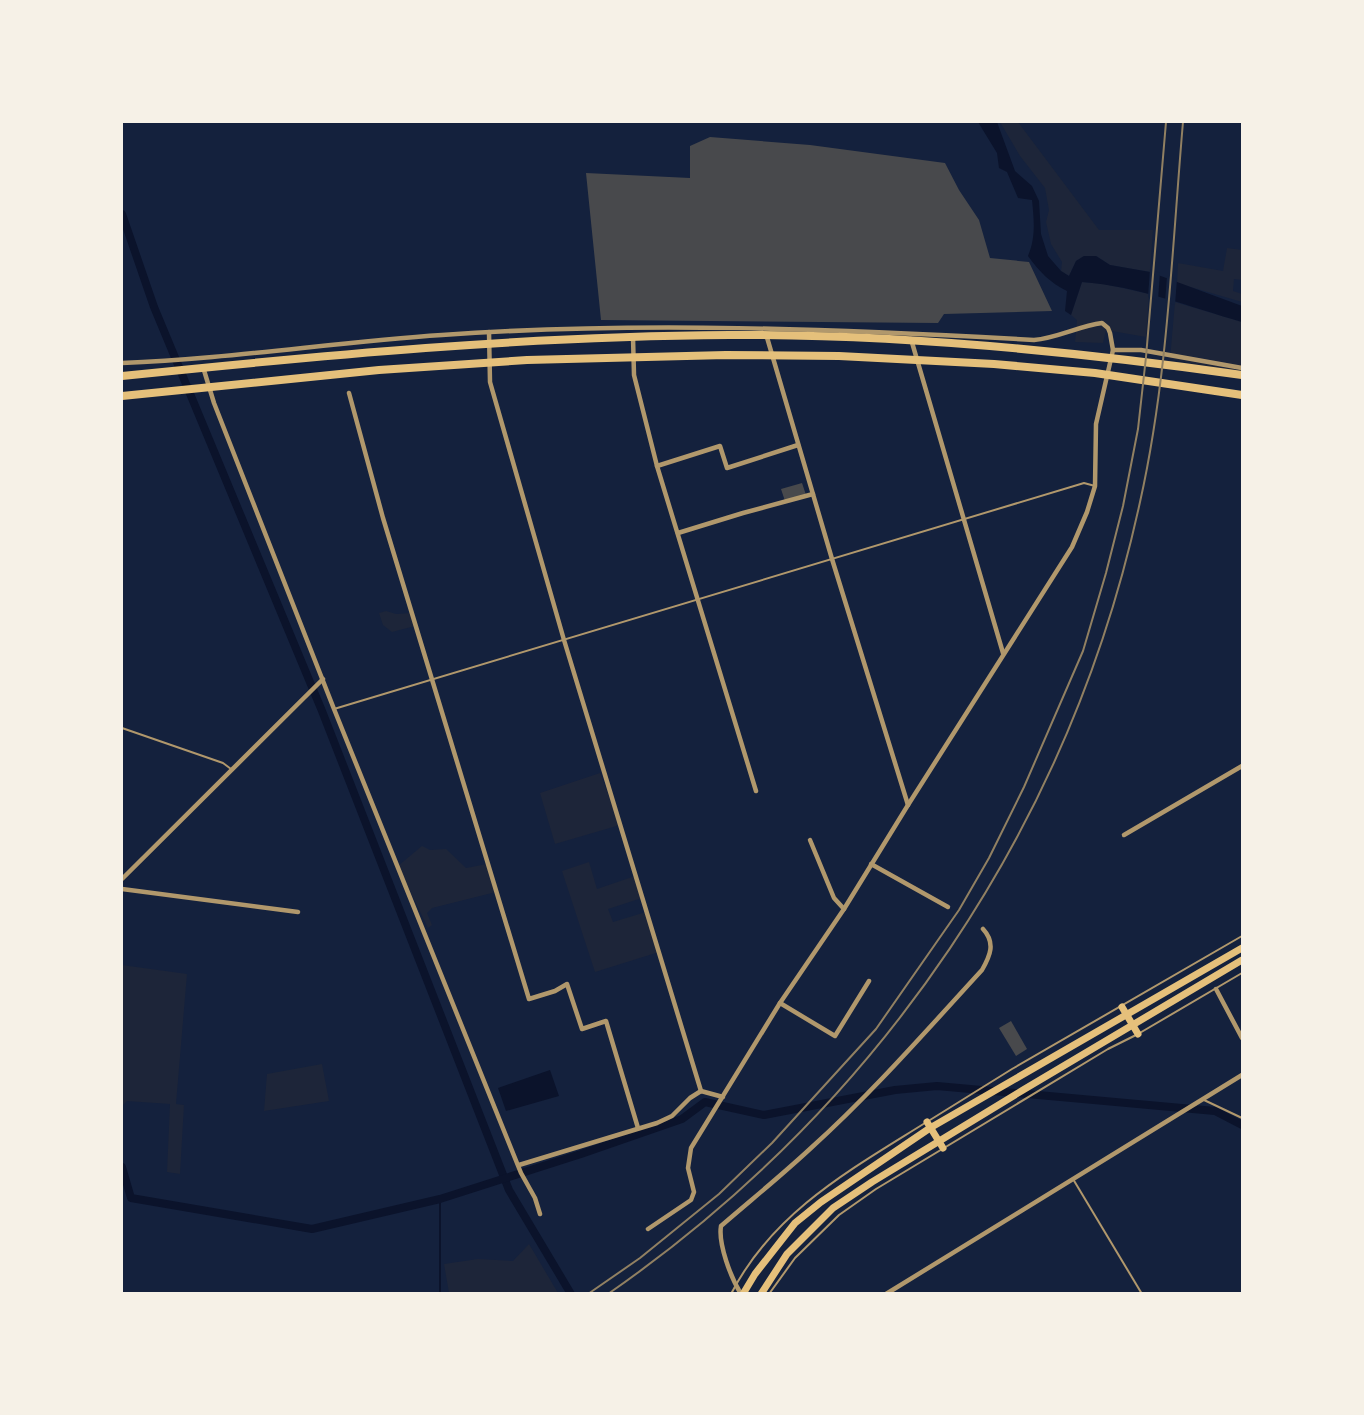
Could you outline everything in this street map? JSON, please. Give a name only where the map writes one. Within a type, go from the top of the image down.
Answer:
[{"type":"highway","points":[[122,376],[437,346],[733,335],[1004,346],[1142,361],[1242,375]]},
{"type":"highway","points":[[122,396],[379,370],[548,359],[726,355],[839,356],[994,364],[1095,373],[1242,395]]},
{"type":"main road","points":[[742,1293],[795,1223],[820,1202],[928,1125],[1127,1016],[1242,948]]},
{"type":"main road","points":[[761,1293],[788,1254],[833,1208],[1242,960]]},
{"type":"main road","points":[[1122,1007],[1138,1034]]},
{"type":"main road","points":[[928,1125],[940,1145]]},
{"type":"street","points":[[122,363],[489,332],[633,328],[765,328],[1034,340],[1047,339],[1102,323],[1108,328],[1113,351],[1096,424],[1095,486],[1088,512],[1072,547],[844,909],[780,1003],[691,1148],[688,1168],[694,1192],[691,1200],[648,1229]]},
{"type":"street","points":[[633,328],[634,375],[657,466],[756,791]]},
{"type":"street","points":[[765,328],[832,559],[908,805]]},
{"type":"street","points":[[489,332],[490,382],[564,640],[700,1091]]},
{"type":"street","points":[[909,333],[1004,653]]},
{"type":"street","points":[[1113,351],[1141,350],[1242,368]]},
{"type":"street","points":[[200,358],[214,403],[334,710],[521,1173],[535,1198],[540,1214]]},
{"type":"street","points":[[349,393],[383,518],[529,999],[555,991],[567,984],[582,1029],[606,1021],[638,1128]]},
{"type":"street","points":[[657,466],[720,446],[727,468],[798,445]]},
{"type":"street","points":[[678,534],[813,494]]},
{"type":"street","points":[[122,879],[323,679]]},
{"type":"street","points":[[1124,835],[1242,766]]},
{"type":"street","points":[[810,840],[834,898],[844,909]]},
{"type":"street","points":[[871,864],[948,907]]},
{"type":"street","points":[[122,889],[298,912]]},
{"type":"street","points":[[742,1293],[735,1285],[719,1237],[721,1226],[811,1149],[852,1109],[982,970],[991,951],[991,942],[983,929]]},
{"type":"street","points":[[780,1003],[835,1036],[870,981]]},
{"type":"street","points":[[1216,989],[1242,1038]]},
{"type":"street","points":[[886,1293],[1242,1075]]},
{"type":"street","points":[[519,1164],[672,1116],[700,1091],[723,1096]]},
{"type":"lane","points":[[334,710],[1084,483],[1095,486]]},
{"type":"lane","points":[[122,728],[223,763],[231,770]]},
{"type":"lane","points":[[731,1293],[774,1232],[798,1208],[834,1181],[928,1125],[1012,1070],[1242,936]]},
{"type":"lane","points":[[769,1293],[795,1258],[839,1215],[940,1145],[1242,973]]},
{"type":"lane","points":[[1204,1100],[1242,1118]]},
{"type":"lane","points":[[1073,1179],[1142,1293]]},
{"type":"shaded area","points":[[978,122],[997,122],[1015,171],[1032,186],[1039,201],[1041,234],[1048,256],[1061,271],[1069,276],[1076,261],[1084,256],[1096,256],[1110,265],[1150,272],[1242,306],[1242,322],[1143,292],[1082,282],[1071,315],[1065,311],[1067,291],[1045,276],[1028,256],[1034,221],[1032,200],[1018,198],[1007,172],[999,168],[997,153]]},
{"type":"shaded area","points":[[1000,122],[1018,122],[1099,230],[1153,230],[1150,272],[1110,265],[1096,256],[1084,256],[1076,261],[1069,276],[1061,271],[1062,262],[1051,244],[1046,222],[1049,210],[1045,188],[1020,156]]},
{"type":"shaded area","points":[[1227,248],[1242,250],[1242,280],[1234,279],[1233,291],[1242,294],[1242,302],[1177,283],[1178,263],[1223,271]]},
{"type":"shaded area","points":[[1082,282],[1105,284],[1149,294],[1146,337],[1106,330],[1103,343],[1075,342],[1077,320],[1071,315]]},
{"type":"shaded area","points":[[1175,302],[1242,322],[1242,373],[1170,359]]},
{"type":"shaded area","points":[[386,611],[396,614],[412,613],[415,626],[392,632],[383,625],[379,613]]},
{"type":"shaded area","points":[[600,773],[620,825],[555,844],[540,793]]},
{"type":"shaded area","points":[[422,846],[430,850],[446,849],[466,868],[487,864],[496,892],[432,908],[427,913],[432,925],[428,928],[398,866]]},
{"type":"shaded area","points":[[589,862],[597,889],[635,876],[642,898],[608,909],[613,922],[646,912],[659,952],[595,972],[562,871]]},
{"type":"shaded area","points":[[122,965],[187,974],[176,1104],[184,1105],[180,1174],[167,1172],[170,1104],[127,1101],[123,1105],[122,1103]]},
{"type":"shaded area","points":[[322,1064],[329,1101],[264,1111],[267,1074]]},
{"type":"shaded area","points":[[550,1070],[559,1096],[506,1111],[498,1088]]},
{"type":"shaded area","points":[[529,1244],[558,1293],[449,1293],[444,1264],[478,1259],[513,1261]]},
{"type":"pier","points":[[1150,269],[1160,273],[1158,300],[1148,297]]},
{"type":"pier","points":[[1167,276],[1177,279],[1175,305],[1165,302]]},
{"type":"building","points":[[710,137],[810,145],[945,163],[959,190],[979,220],[990,258],[1029,262],[1052,311],[944,314],[938,323],[601,320],[586,173],[690,178],[690,146]]},
{"type":"building","points":[[802,483],[806,495],[785,501],[781,489]]},
{"type":"building","points":[[1011,1021],[1027,1049],[1016,1056],[999,1028]]},
{"type":"waterway","points":[[122,214],[154,307],[322,711],[509,1190],[571,1294]]},
{"type":"waterway","points":[[122,1167],[131,1198],[312,1229],[440,1199],[581,1154],[682,1119],[705,1102],[764,1115],[895,1090],[937,1086],[1215,1111],[1242,1125]]},
{"type":"waterway","points":[[440,1199],[440,1294]]},
{"type":"railway","points":[[588,1294],[640,1258],[719,1194],[772,1143],[876,1029],[959,910],[989,858],[1024,787],[1083,651],[1123,506],[1138,429],[1166,122]]},
{"type":"railway","points":[[608,1294],[706,1219],[796,1136],[877,1046],[950,949],[1013,845],[1066,736],[1108,621],[1140,502],[1163,360],[1183,122]]}]
